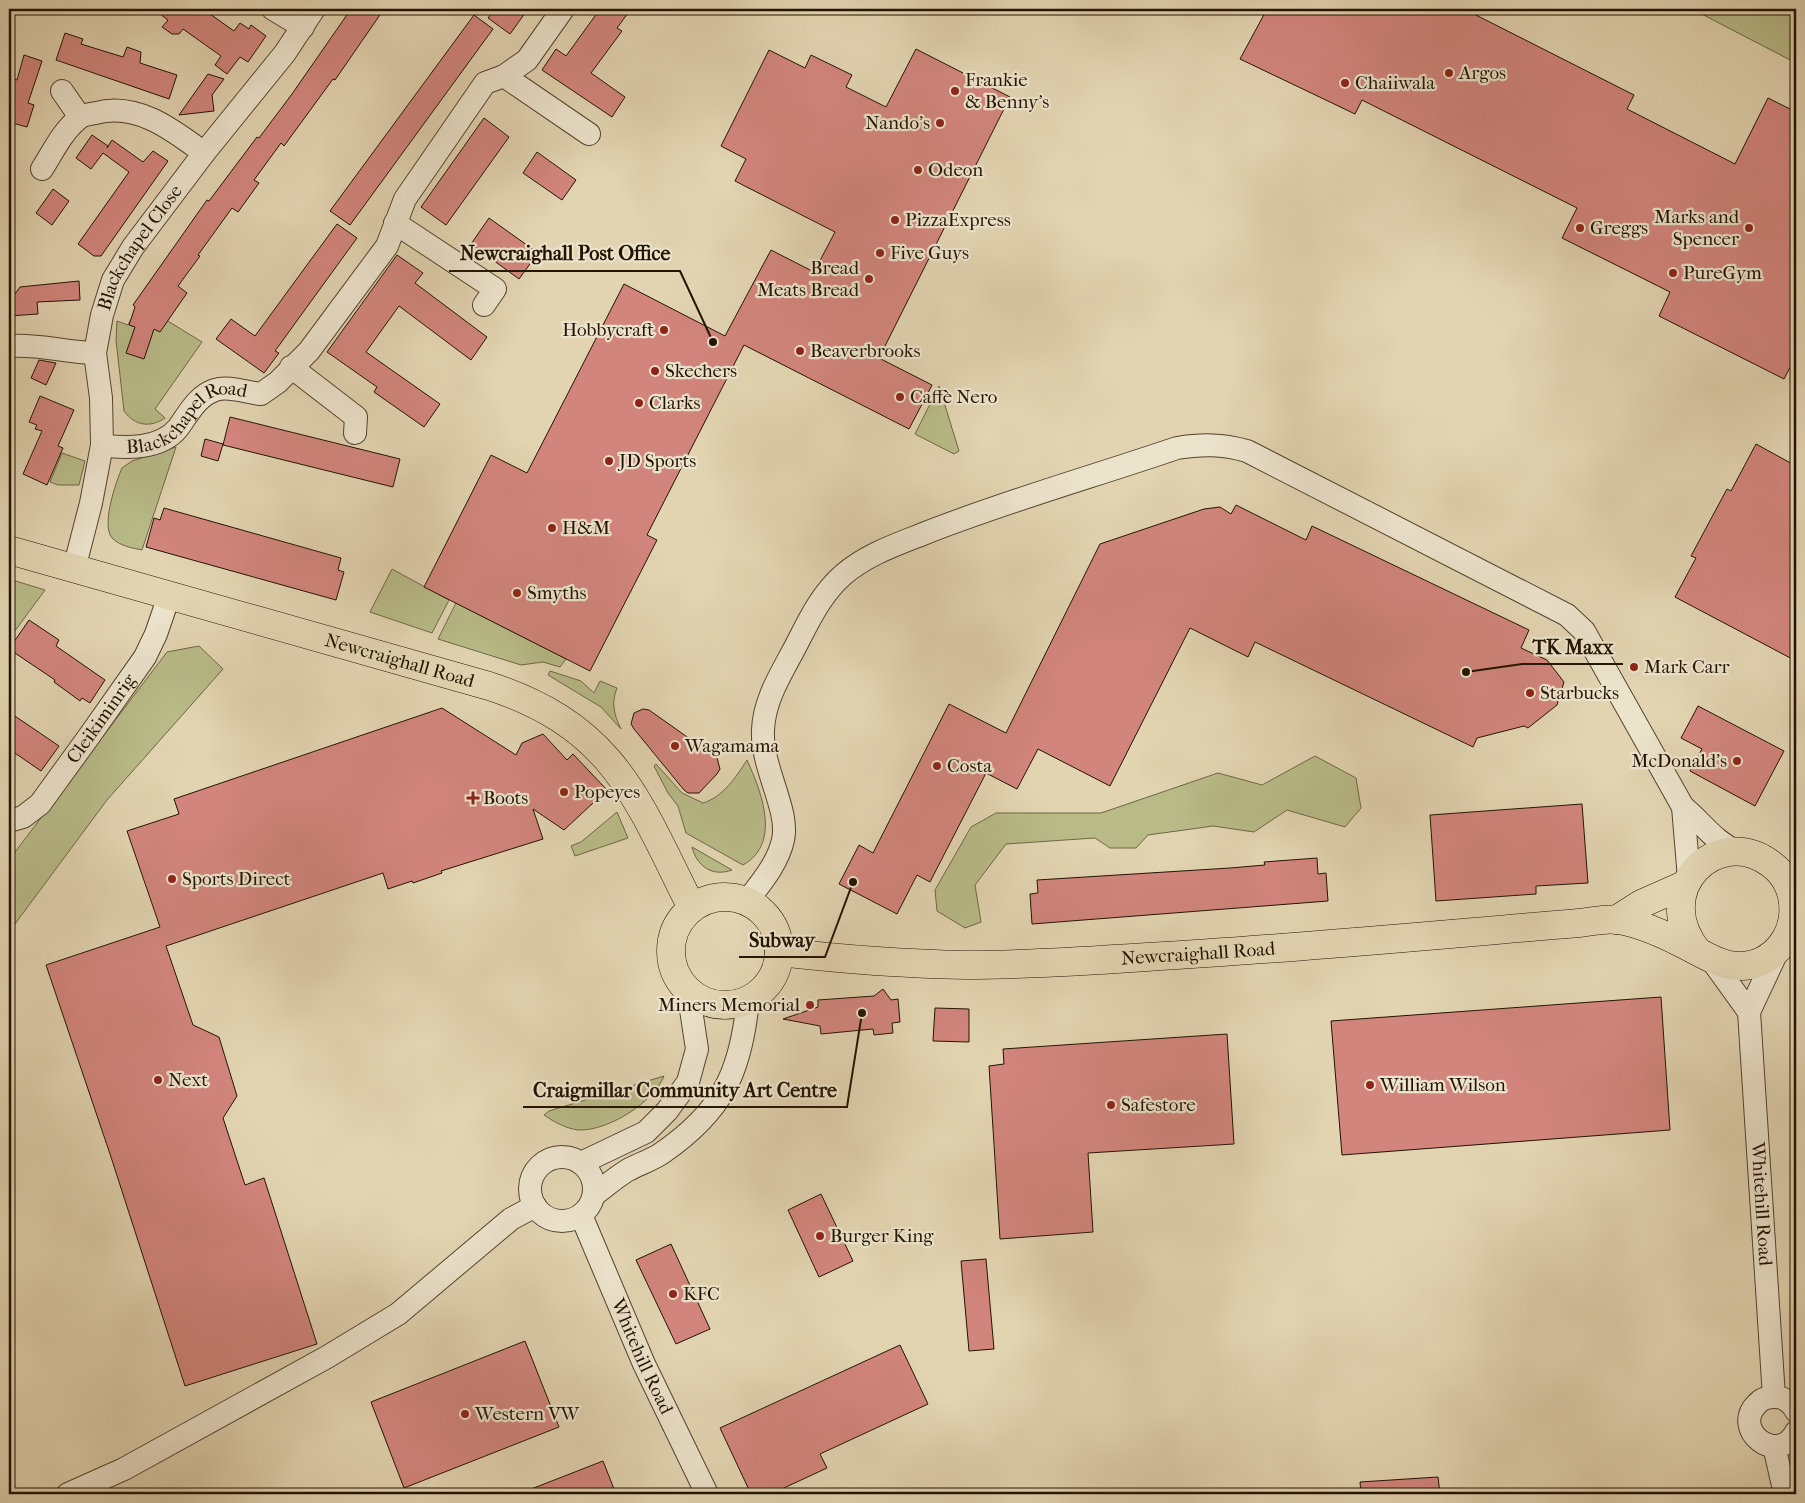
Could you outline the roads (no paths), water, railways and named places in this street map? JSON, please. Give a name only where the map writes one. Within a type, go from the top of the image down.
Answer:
[{"type":"main road","name":"Newcraighall Road","points":[[9,550],[489,686],[530,701],[559,717],[595,745],[628,783],[692,908]]},
{"type":"main road","name":"Newcraighall Road","points":[[779,952],[865,961],[1013,965],[1258,951],[1616,920],[1676,940],[1705,957],[1730,966],[1747,966],[1764,960],[1787,941],[1794,910],[1791,883],[1771,863],[1758,856],[1738,852],[1719,855],[1702,864],[1686,881],[1641,904],[1616,920]]},
{"type":"main road","points":[[1686,881],[1680,903],[1680,921],[1686,938],[1705,957]]},
{"type":"main road","points":[[726,896],[747,901],[768,917],[775,929],[779,952],[778,962],[771,980],[748,1000],[733,1004],[714,1004],[695,996],[688,990],[674,969],[671,954],[673,935],[678,923],[692,908],[707,900],[726,896]]},
{"type":"street","points":[[273,9],[303,28]]},
{"type":"street","name":"Blackchapel Close","points":[[74,569],[91,503],[102,445],[102,398],[95,353],[102,315],[113,280],[133,247],[204,153],[303,28],[314,9]]},
{"type":"street","name":"Blackchapel Road","points":[[102,445],[130,447],[157,441],[177,429],[197,401],[206,394],[217,389],[261,394],[278,382],[290,367],[309,352],[387,246],[405,199],[485,84],[504,76],[528,60],[564,9]]},
{"type":"street","points":[[504,76],[589,134]]},
{"type":"street","points":[[62,91],[80,117]]},
{"type":"street","points":[[42,169],[66,131],[80,117],[108,109],[139,114],[167,126],[204,153]]},
{"type":"street","points":[[396,223],[494,289],[484,304]]},
{"type":"street","points":[[9,346],[34,344],[75,352],[95,353]]},
{"type":"street","points":[[290,367],[356,417],[355,433]]},
{"type":"street","points":[[747,901],[775,860],[783,840],[785,826],[783,814],[764,759],[762,743],[765,713],[776,682],[827,590],[844,574],[875,554],[957,520],[1177,448],[1204,444],[1226,445],[1247,451],[1567,615],[1589,638],[1683,807],[1698,818],[1718,841],[1738,852]]},
{"type":"street","name":"Cleikiminrig","points":[[9,821],[23,818],[40,804],[90,735],[145,657],[156,634],[169,596]]},
{"type":"street","points":[[1683,807],[1686,881]]},
{"type":"street","name":"Whitehill Road","points":[[1774,1397],[1749,1012],[1787,941]]},
{"type":"street","points":[[1705,957],[1749,1012]]},
{"type":"street","points":[[581,1163],[646,1132],[667,1111],[688,1082],[697,1049],[688,990]]},
{"type":"street","points":[[594,1195],[627,1170],[661,1154],[708,1116],[732,1077],[745,1037],[748,1000]]},
{"type":"street","points":[[556,1158],[573,1159],[581,1163],[592,1177],[594,1195],[592,1203],[581,1216],[561,1221],[551,1219],[535,1206],[532,1198],[531,1181],[540,1166],[556,1158]]},
{"type":"street","points":[[68,1494],[124,1469],[353,1342],[398,1314],[511,1219],[535,1206]]},
{"type":"street","name":"Whitehill Road","points":[[581,1216],[644,1364],[707,1494]]},
{"type":"street","points":[[1796,1411],[1789,1402],[1774,1397],[1759,1402],[1754,1407],[1749,1422],[1754,1437],[1766,1445],[1774,1446],[1788,1442],[1796,1432]]},
{"type":"street","points":[[1774,1446],[1785,1494]]},
{"type":"place","name":"Argos","points":[[1449,73]]},
{"type":"place","name":"Chaiiwala","points":[[1345,83]]},
{"type":"place","name":"Frankie & Benny's","points":[[955,91]]},
{"type":"place","name":"Nando's","points":[[940,123]]},
{"type":"place","name":"Odeon","points":[[918,170]]},
{"type":"place","name":"PizzaExpress","points":[[895,220]]},
{"type":"place","name":"Greggs","points":[[1580,228]]},
{"type":"place","name":"Marks and Spencer","points":[[1749,228]]},
{"type":"place","name":"Five Guys","points":[[880,253]]},
{"type":"place","name":"PureGym","points":[[1673,273]]},
{"type":"place","name":"Bread Meats Bread","points":[[869,279]]},
{"type":"place","name":"Hobbycraft","points":[[664,330]]},
{"type":"place","name":"Newcraighall Post Office","points":[[713,342]]},
{"type":"place","name":"Beaverbrooks","points":[[800,351]]},
{"type":"place","name":"Skechers","points":[[655,371]]},
{"type":"place","name":"Caffè Nero","points":[[900,397]]},
{"type":"place","name":"Clarks","points":[[639,403]]},
{"type":"place","name":"JD Sports","points":[[609,461]]},
{"type":"place","name":"H&M","points":[[552,528]]},
{"type":"place","name":"Smyths","points":[[517,593]]},
{"type":"place","name":"Mark Carr","points":[[1634,667]]},
{"type":"place","name":"TK Maxx","points":[[1466,672]]},
{"type":"place","name":"Starbucks","points":[[1530,693]]},
{"type":"place","name":"Wagamama","points":[[675,746]]},
{"type":"place","name":"McDonald's","points":[[1737,761]]},
{"type":"place","name":"Costa","points":[[937,766]]},
{"type":"place","name":"Popeyes","points":[[564,792]]},
{"type":"place","name":"Boots","points":[[473,798]]},
{"type":"place","name":"Sports Direct","points":[[172,879]]},
{"type":"place","name":"Subway","points":[[853,882]]},
{"type":"place","name":"Miners Memorial","points":[[810,1005]]},
{"type":"place","name":"Craigmillar Community Art Centre","points":[[862,1013]]},
{"type":"place","name":"Next","points":[[158,1080]]},
{"type":"place","name":"William Wilson","points":[[1370,1085]]},
{"type":"place","name":"Safestore","points":[[1111,1105]]},
{"type":"place","name":"Burger King","points":[[820,1236]]},
{"type":"place","name":"KFC","points":[[673,1294]]},
{"type":"place","name":"Western VW","points":[[465,1414]]}]
